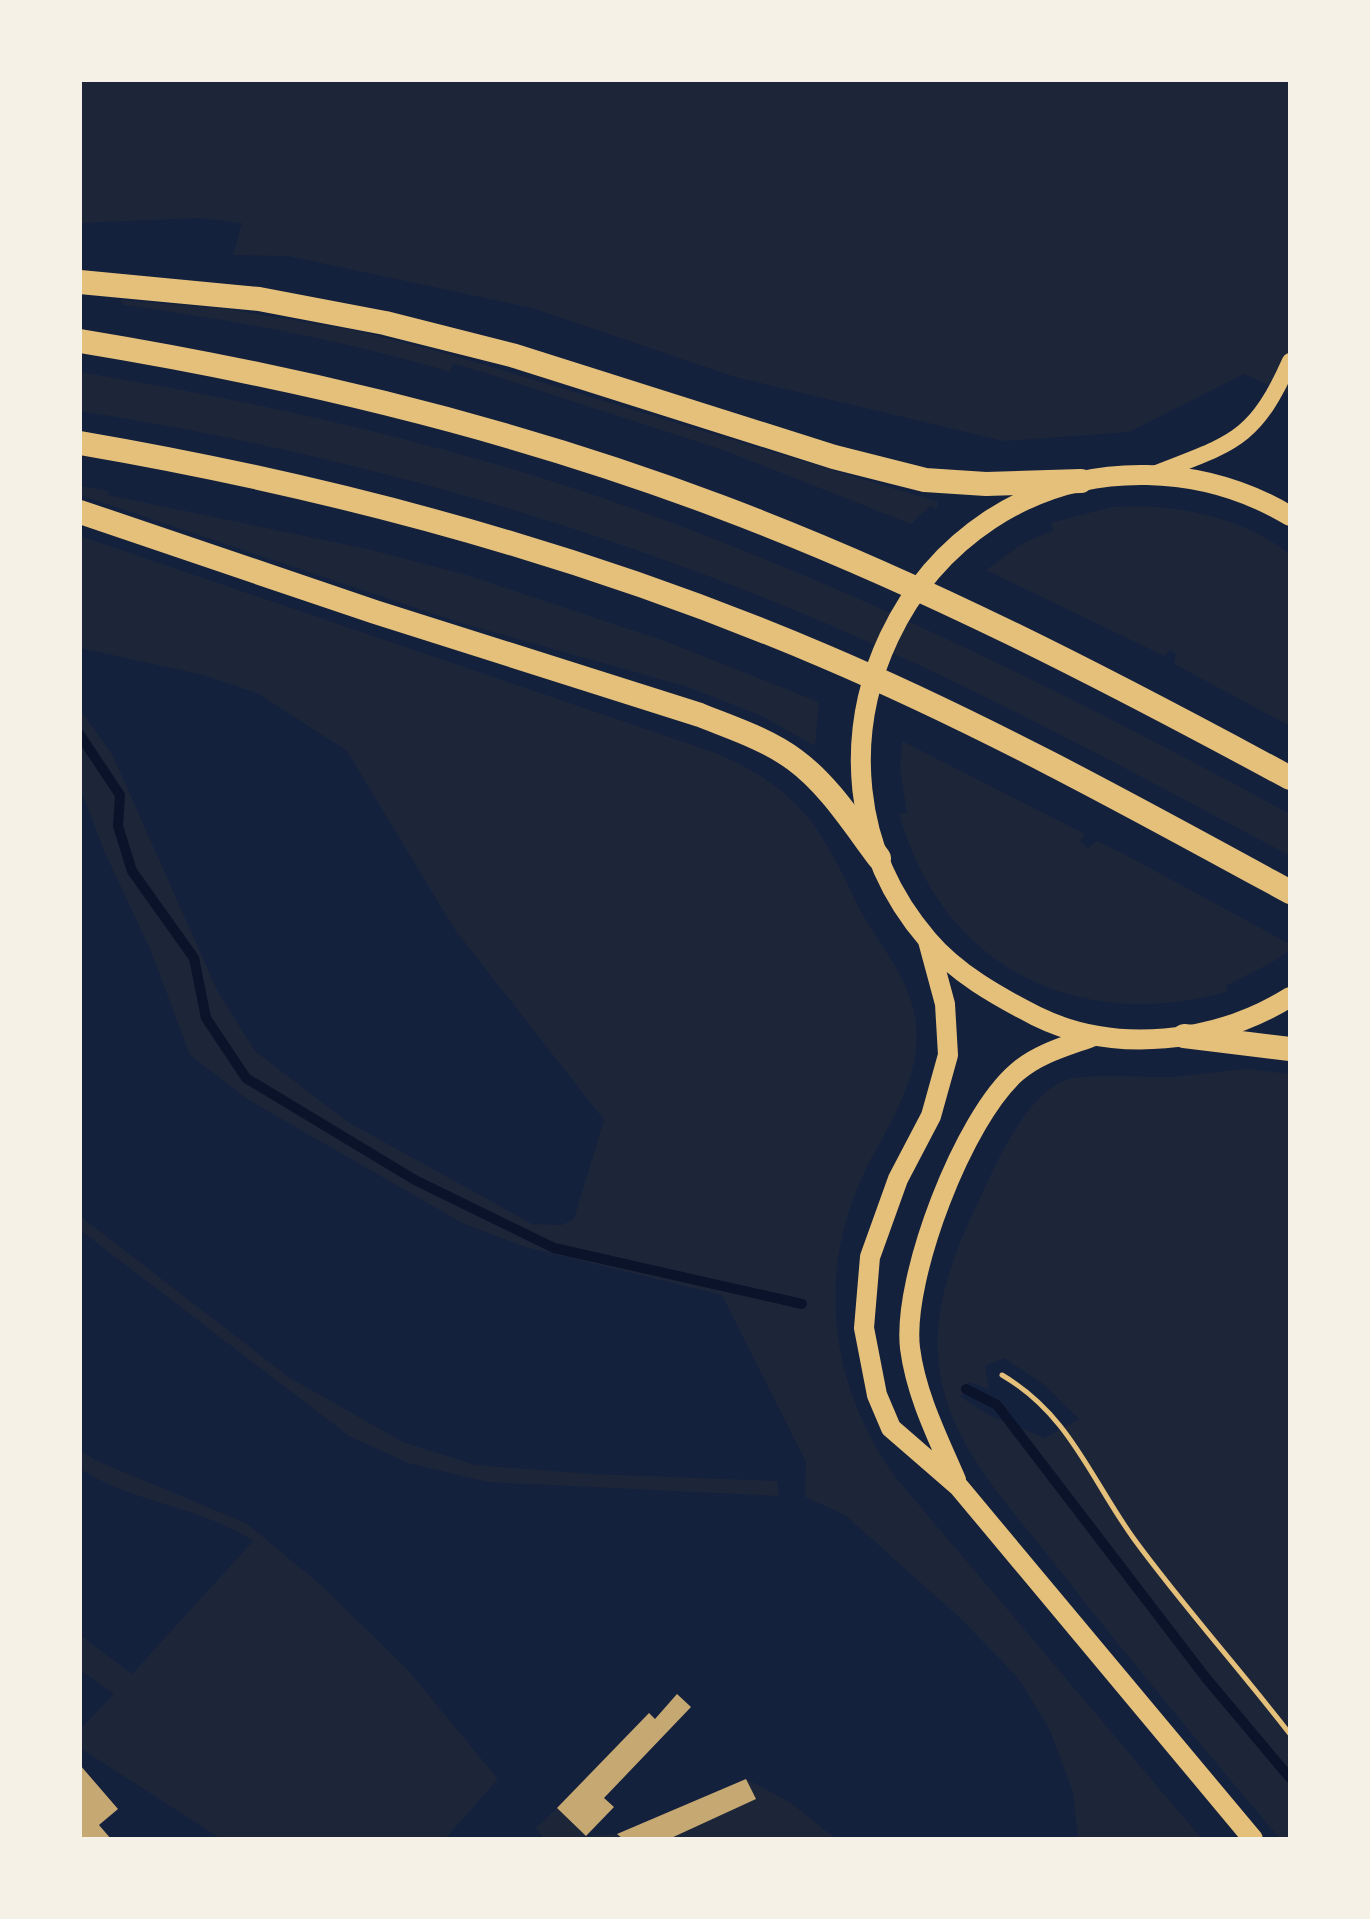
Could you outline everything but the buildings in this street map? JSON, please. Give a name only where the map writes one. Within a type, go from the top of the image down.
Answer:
[{"type":"highway","points":[[80,282],[259,299],[385,323],[515,356],[834,457],[925,480],[986,484],[1081,481]]},
{"type":"highway","points":[[80,341],[264,374],[356,395],[446,418],[664,486],[797,536],[1003,628],[1290,778]]},
{"type":"highway","points":[[80,443],[254,474],[442,521],[698,606],[825,657],[989,733],[1290,892]]},
{"type":"highway","points":[[80,512],[375,612],[700,715],[740,731],[778,748],[812,775],[879,858]]},
{"type":"highway","points":[[1184,1036],[1290,1049]]},
{"type":"main road","points":[[1152,475],[1226,444],[1247,431],[1273,399],[1290,361]]},
{"type":"main road","points":[[1290,516],[1228,487],[1189,478],[1152,475],[1081,481],[1017,504],[956,545],[925,577],[893,627],[873,675],[862,735],[864,797],[879,858],[891,885],[928,941],[961,971],[1009,1002],[1049,1022],[1094,1036],[1140,1039],[1184,1036],[1231,1025],[1290,997]]},
{"type":"main road","points":[[928,941],[945,1004],[948,1055],[931,1116],[898,1179],[874,1244],[866,1281],[864,1328],[874,1386],[891,1428],[959,1487],[1253,1839]]},
{"type":"main road","points":[[959,1487],[926,1408],[912,1357],[911,1302],[922,1249],[960,1161],[1006,1082],[1046,1053],[1094,1036]]},
{"type":"path","points":[[1002,1375],[1032,1393],[1055,1417],[1134,1539],[1290,1734]]},
{"type":"shaded area","points":[[80,80],[1290,80],[1290,395],[1244,374],[1129,432],[1004,441],[735,377],[532,308],[288,256],[233,255],[242,223],[200,218],[80,223]]},
{"type":"shaded area","points":[[120,300],[227,309],[358,331],[448,354],[938,502],[937,509],[930,506],[911,524],[726,451],[489,374],[453,364],[450,372],[329,341],[247,324],[124,305]]},
{"type":"shaded area","points":[[80,372],[296,413],[438,448],[579,490],[731,546],[813,579],[975,652],[1290,814],[1290,856],[938,674],[729,584],[547,520],[363,468],[175,427],[80,411]]},
{"type":"shaded area","points":[[80,486],[109,491],[108,495],[372,550],[470,576],[665,641],[819,702],[815,746],[764,717],[688,687],[461,623],[80,495]]},
{"type":"shaded area","points":[[1112,507],[1182,510],[1239,525],[1290,554],[1290,726],[1174,664],[1176,654],[1170,650],[1164,656],[986,570],[1023,543],[1054,530],[1050,523]]},
{"type":"shaded area","points":[[80,536],[716,753],[767,780],[802,811],[830,851],[864,917],[901,976],[916,1025],[916,1045],[908,1083],[865,1171],[849,1210],[839,1250],[835,1290],[837,1330],[844,1369],[857,1407],[874,1444],[897,1479],[1202,1839],[1078,1839],[1073,1792],[1049,1728],[1018,1678],[960,1618],[845,1515],[805,1497],[806,1462],[722,1295],[525,1247],[462,1223],[247,1099],[190,1055],[151,951],[106,855],[80,789],[80,709],[113,756],[217,990],[255,1051],[348,1122],[532,1224],[562,1225],[574,1219],[604,1120],[455,930],[347,751],[257,693],[203,675],[80,648]]},
{"type":"shaded area","points":[[902,741],[1085,834],[1080,842],[1088,848],[1097,841],[1124,854],[1290,944],[1290,950],[1226,986],[1227,992],[1171,1002],[1118,1003],[1068,994],[1023,976],[982,949],[948,913],[920,868],[899,814],[907,813],[900,768]]},
{"type":"shaded area","points":[[1250,1069],[1290,1074],[1290,1839],[1280,1839],[1004,1501],[955,1424],[939,1366],[941,1305],[967,1227],[1010,1138],[1048,1090],[1072,1078],[1172,1077]],"holes":[[[1004,1358],[1042,1383],[1079,1419],[1045,1438],[989,1415],[961,1397],[969,1382],[989,1389],[985,1366]]]},
{"type":"shaded area","points":[[80,1216],[290,1378],[403,1442],[475,1465],[592,1474],[777,1481],[779,1496],[488,1482],[408,1463],[349,1436],[80,1230]]},
{"type":"shaded area","points":[[80,1450],[95,1460],[246,1523],[321,1585],[407,1669],[498,1779],[445,1839],[221,1839],[80,1748],[80,1729],[114,1694],[80,1670],[80,1635],[132,1674],[253,1541],[211,1520],[100,1480],[80,1469]]},
{"type":"shaded area","points":[[746,1779],[791,1803],[836,1839],[669,1839],[755,1799]]},
{"type":"shaded area","points":[[557,1808],[586,1836],[617,1834],[623,1839],[544,1839],[536,1828]]},
{"type":"waterway","points":[[80,735],[120,795],[118,826],[132,871],[194,958],[206,1018],[246,1078],[415,1180],[554,1248],[802,1304]]},
{"type":"waterway","points":[[966,1389],[997,1405],[1206,1678],[1290,1778]]}]
